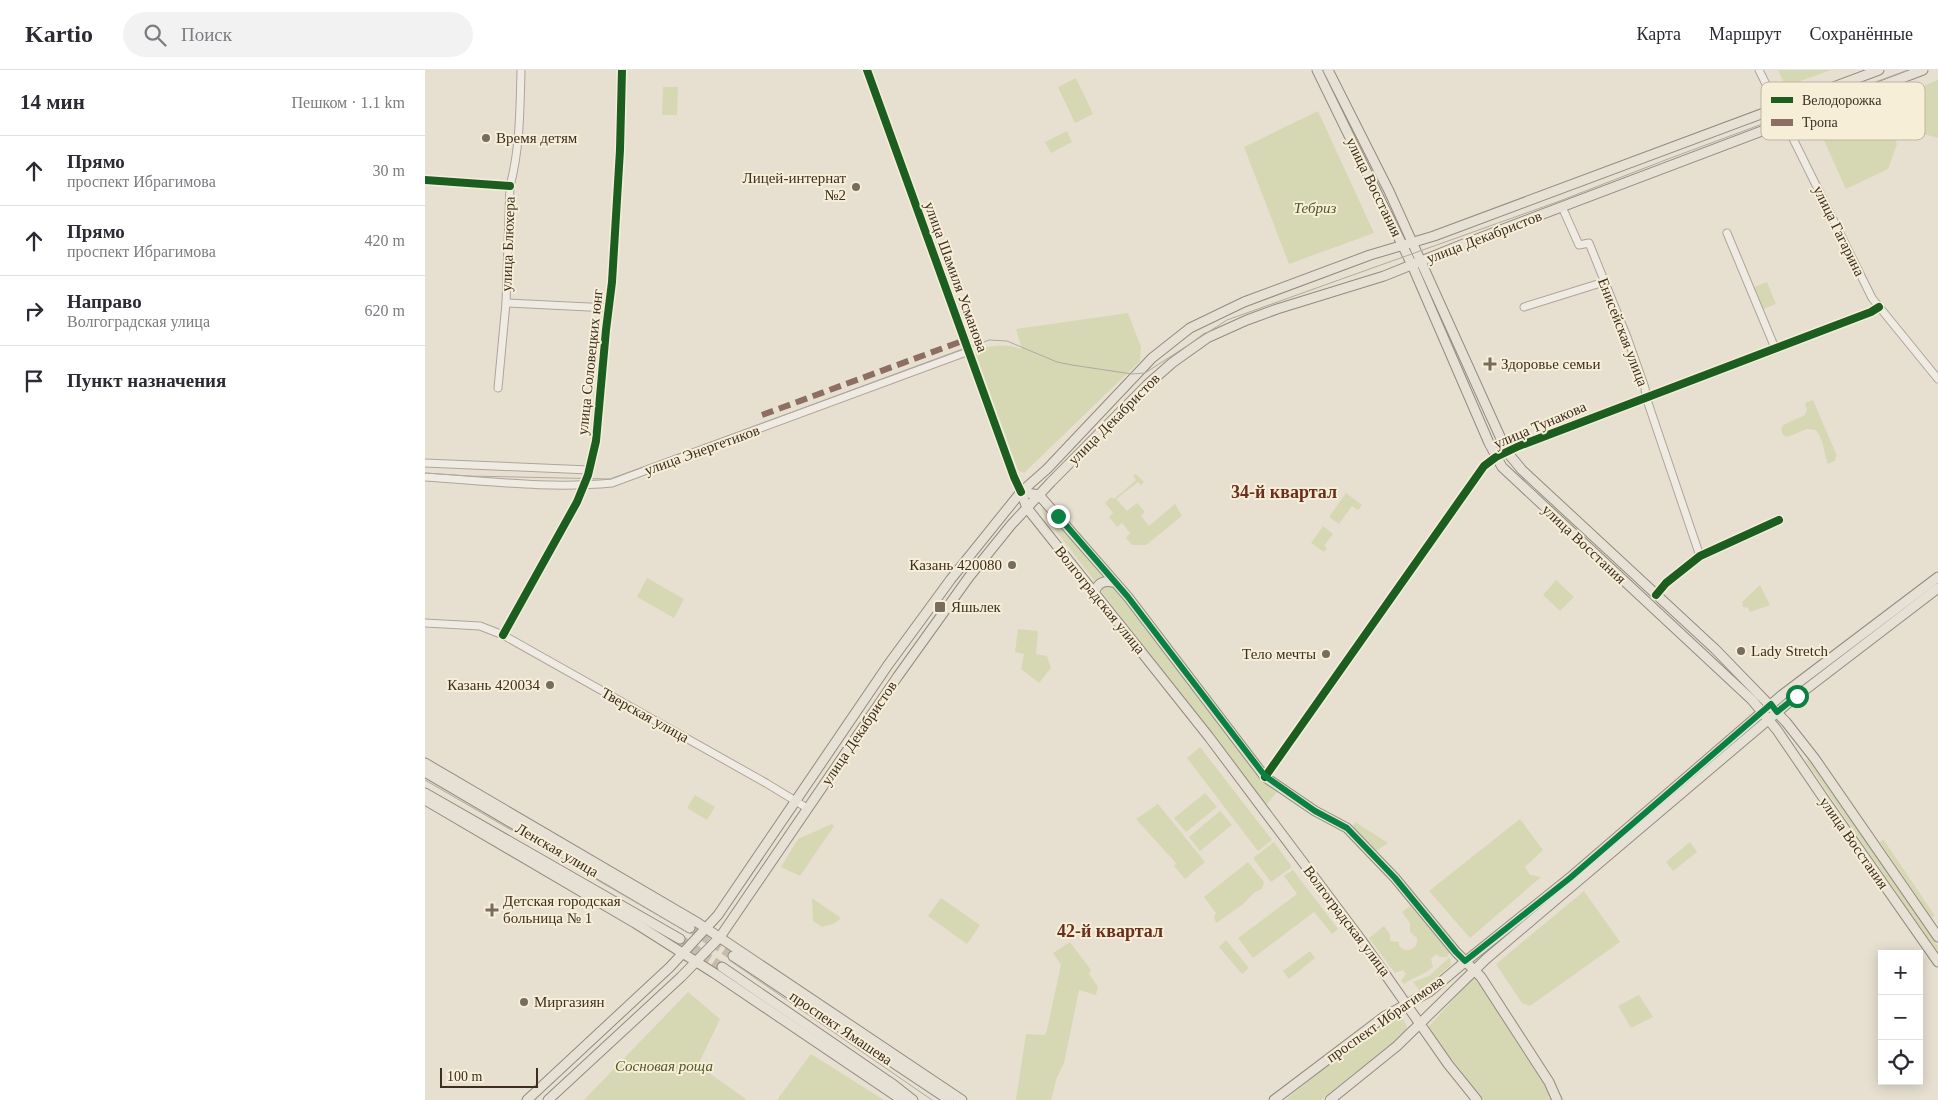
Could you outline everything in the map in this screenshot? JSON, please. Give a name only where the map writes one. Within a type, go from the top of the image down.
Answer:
[{"type":"main road","name":"улица Восстания","points":[[1317,70],[1412,265],[1496,457],[1504,468],[1752,700],[1769,720],[1938,962]]},
{"type":"main road","name":"улица Восстания","points":[[1328,70],[1389,191],[1507,452],[1522,470],[1771,704],[1815,759],[1936,931]]},
{"type":"main road","name":"улица Декабристов","points":[[1847,82],[1879,70]]},
{"type":"main road","name":"улица Декабристов","points":[[1892,82],[1923,70]]},
{"type":"main road","name":"улица Декабристов","points":[[527,1100],[684,954],[707,929],[796,802],[888,665],[951,579],[1021,492],[1047,469],[1152,358],[1190,328],[1243,302],[1402,245],[1434,236],[1761,114]]},
{"type":"main road","name":"улица Декабристов","points":[[548,1100],[696,962],[720,937],[898,676],[969,577],[1039,495],[1161,372],[1207,338],[1232,326],[1277,309],[1356,285],[1412,265],[1761,132]]},
{"type":"main road","points":[[1021,492],[1039,495]]},
{"type":"main road","name":"Волгоградская улица","points":[[1021,492],[1027,508],[1209,737],[1362,941],[1420,1024],[1477,1100]]},
{"type":"main road","name":"Волгоградская улица","points":[[1039,495],[1128,597],[1265,776],[1315,811],[1347,828],[1395,878],[1456,952],[1481,977],[1549,1082],[1557,1100]]},
{"type":"main road","name":"проспект Ибрагимова","points":[[1275,1100],[1385,1016],[1429,992],[1570,878],[1771,704],[1938,578]]},
{"type":"main road","points":[[1094,593],[1100,583],[1105,581],[1113,582]]},
{"type":"main road","name":"проспект Ибрагимова","points":[[1330,1100],[1397,1046],[1486,959],[1777,712],[1938,588]]},
{"type":"main road","points":[[1803,769],[1801,762],[1804,759],[1815,759]]},
{"type":"main road","points":[[425,763],[720,937],[962,1100]]},
{"type":"main road","name":"Ленская улица","points":[[425,772],[690,928]]},
{"type":"main road","name":"Ленская улица","points":[[425,793],[680,939]]},
{"type":"main road","points":[[425,800],[581,890],[684,954],[901,1100]]},
{"type":"main road","name":"проспект Ямашева","points":[[733,956],[949,1100]]},
{"type":"main road","name":"проспект Ямашева","points":[[722,967],[913,1100]]},
{"type":"street","name":"улица Блюхера","points":[[498,388],[506,303],[510,186],[514,174],[520,117],[521,70]]},
{"type":"street","name":"улица Соловецких юнг","points":[[503,636],[577,502],[589,470],[598,424],[612,282],[622,70]]},
{"type":"street","name":"улица Шамиля Усманова","points":[[867,70],[1021,492]]},
{"type":"street","name":"улица Гагарина","points":[[1759,70],[1765,82]]},
{"type":"street","name":"улица Гагарина","points":[[1793,140],[1872,298],[1938,379]]},
{"type":"street","points":[[425,180],[510,186]]},
{"type":"street","name":"Енисейская улица","points":[[1562,207],[1579,245],[1589,243],[1638,365],[1646,397],[1700,556]]},
{"type":"street","points":[[1727,233],[1775,348]]},
{"type":"street","points":[[1524,307],[1604,282]]},
{"type":"street","points":[[506,303],[609,308]]},
{"type":"street","name":"улица Тунакова","points":[[1265,776],[1483,467],[1496,457],[1646,397],[1871,312],[1879,307]]},
{"type":"street","name":"улица Энергетиков","points":[[425,477],[467,481],[584,486],[612,483],[969,351]]},
{"type":"street","points":[[425,463],[589,470]]},
{"type":"street","points":[[1656,595],[1666,583],[1700,556],[1779,520]]},
{"type":"street","name":"Тверская улица","points":[[425,623],[453,623],[480,626],[503,636],[766,783],[807,808]]},
{"type":"green space","points":[[1778,70],[1831,70],[1798,82],[1784,82]]},
{"type":"green space","points":[[1076,78],[1093,114],[1075,123],[1058,87]]},
{"type":"green space","points":[[1938,80],[1938,138],[1925,134],[1925,85]]},
{"type":"green space","points":[[663,87],[678,87],[677,115],[662,115]]},
{"type":"green space","name":"Тебриз","points":[[1318,111],[1374,233],[1289,264],[1244,147]]},
{"type":"green space","points":[[1067,131],[1072,142],[1051,153],[1045,142]]},
{"type":"green space","points":[[1824,140],[1895,140],[1897,144],[1888,169],[1846,189]]},
{"type":"green space","points":[[1767,282],[1776,304],[1763,309],[1754,287]]},
{"type":"green space","points":[[1128,313],[1141,347],[1140,361],[1024,473],[1018,470],[976,354],[978,349],[1010,346],[1022,349],[1016,329]]},
{"type":"green space","points":[[1813,400],[1837,456],[1835,457],[1836,460],[1828,464],[1821,439],[1816,430],[1807,429],[1787,437],[1783,435],[1781,429],[1783,425],[1805,415],[1807,410],[1805,403]]},
{"type":"green space","points":[[1136,474],[1144,482],[1141,485],[1138,482],[1116,499],[1127,511],[1137,503],[1145,512],[1141,516],[1149,526],[1175,504],[1182,516],[1146,545],[1132,545],[1126,538],[1130,533],[1122,523],[1117,527],[1109,517],[1113,513],[1105,503],[1111,497],[1114,499],[1136,480],[1133,476]]},
{"type":"green space","points":[[1346,493],[1362,505],[1358,510],[1352,506],[1339,524],[1329,517]]},
{"type":"green space","points":[[1044,506],[1105,576],[1098,578],[1097,584],[1046,518],[1041,509]]},
{"type":"green space","points":[[1323,526],[1333,534],[1324,546],[1327,548],[1324,552],[1311,543]]},
{"type":"green space","points":[[647,578],[684,599],[674,618],[637,597]]},
{"type":"green space","points":[[1556,580],[1574,597],[1560,611],[1543,595]]},
{"type":"green space","points":[[1112,585],[1257,773],[1264,781],[1278,791],[1266,805],[1102,592],[1102,586]]},
{"type":"green space","points":[[1760,585],[1770,605],[1750,612],[1748,608],[1743,607],[1742,602]]},
{"type":"green space","points":[[1018,629],[1038,631],[1036,654],[1047,656],[1051,668],[1039,683],[1021,669],[1024,654],[1015,652]]},
{"type":"green space","points":[[1200,747],[1272,840],[1258,851],[1187,758]]},
{"type":"green space","points":[[1808,759],[1938,946],[1938,953],[1806,761]]},
{"type":"green space","points":[[1205,793],[1217,807],[1186,832],[1174,818]]},
{"type":"green space","points":[[695,795],[715,807],[707,820],[687,808]]},
{"type":"green space","points":[[1158,804],[1205,862],[1185,879],[1174,866],[1176,863],[1136,819]]},
{"type":"green space","points":[[1220,811],[1232,825],[1200,851],[1189,837]]},
{"type":"green space","points":[[1520,819],[1543,850],[1525,867],[1530,875],[1541,877],[1470,938],[1429,891]]},
{"type":"green space","points":[[1355,822],[1388,843],[1376,851],[1353,827]]},
{"type":"green space","points":[[832,824],[834,826],[800,876],[781,867],[798,839]]},
{"type":"green space","points":[[1883,839],[1935,916],[1931,917],[1880,842]]},
{"type":"green space","points":[[1274,842],[1292,867],[1271,882],[1253,858]]},
{"type":"green space","points":[[1690,842],[1697,852],[1673,871],[1666,862]]},
{"type":"green space","points":[[1248,862],[1264,882],[1262,889],[1255,892],[1242,905],[1216,923],[1214,917],[1216,913],[1204,897]]},
{"type":"green space","points":[[1293,870],[1338,929],[1332,934],[1314,912],[1253,958],[1238,938],[1297,894],[1284,876]]},
{"type":"green space","points":[[1584,891],[1620,942],[1530,1006],[1522,1003],[1496,964]]},
{"type":"green space","points":[[812,898],[841,918],[835,923],[822,927],[813,921]]},
{"type":"green space","points":[[941,898],[980,925],[967,944],[928,916]]},
{"type":"green space","points":[[1410,906],[1450,952],[1447,957],[1440,957],[1436,954],[1431,959],[1433,967],[1404,984],[1401,981],[1406,974],[1403,970],[1395,973],[1369,938],[1384,926],[1390,934],[1390,941],[1399,942],[1399,946],[1404,950],[1410,950],[1414,947],[1417,943],[1417,938],[1410,932],[1410,923],[1402,912]]},
{"type":"green space","points":[[1226,940],[1249,968],[1242,974],[1219,947]]},
{"type":"green space","points":[[1070,942],[1091,970],[1089,974],[1098,987],[1096,995],[1079,990],[1064,1063],[1057,1077],[1051,1100],[1016,1100],[1026,1034],[1046,1034],[1061,965],[1053,953]]},
{"type":"green space","points":[[1310,951],[1315,958],[1289,979],[1283,971]]},
{"type":"green space","points":[[1450,957],[1451,965],[1420,991],[1413,982],[1429,976]]},
{"type":"green space","points":[[1473,978],[1477,978],[1545,1082],[1553,1100],[1484,1100],[1429,1030],[1429,1026]]},
{"type":"green space","name":"Сосновая роща","points":[[688,992],[720,1019],[698,1065],[747,1100],[584,1100]]},
{"type":"green space","points":[[1639,995],[1653,1017],[1631,1028],[1618,1006]]},
{"type":"green space","points":[[1396,1016],[1402,1017],[1407,1027],[1405,1033],[1321,1100],[1285,1100],[1368,1033]]},
{"type":"green space","points":[[811,1054],[884,1100],[777,1100]]},
{"type":"tunnel","points":[[690,928],[733,956]]},
{"type":"tunnel","points":[[680,939],[722,967]]},
{"type":"tram line","points":[[1876,82],[1908,70]]},
{"type":"tram line","points":[[425,473],[469,476],[610,479],[989,340],[1007,341],[1057,362],[1132,374],[1145,373],[1227,320],[1557,202],[1761,125]]},
{"type":"tram line","points":[[425,780],[687,932]]},
{"type":"tram line","points":[[729,960],[932,1100]]},
{"type":"marked path","points":[[762,415],[965,340]]},
{"type":"cycle path","points":[[503,635],[577,502],[588,475],[596,441],[612,282],[620,150],[622,70]]},
{"type":"cycle path","points":[[867,70],[1021,492]]},
{"type":"cycle path","points":[[425,180],[510,186]]},
{"type":"cycle path","points":[[1265,777],[1484,466],[1496,457],[1519,446],[1871,312],[1879,307]]},
{"type":"cycle path","points":[[1656,595],[1666,583],[1700,556],[1779,520]]},
{"type":"place","name":"Время детям","points":[[486,138]]},
{"type":"place","name":"Лицей-интернат №2","points":[[856,187]]},
{"type":"place","name":"Здоровье семьи","points":[[1490,364]]},
{"type":"place","name":"Казань 420080","points":[[1012,565]]},
{"type":"place","name":"Яшьлек","points":[[940,607]]},
{"type":"place","name":"Lady Stretch","points":[[1741,651]]},
{"type":"place","name":"Тело мечты","points":[[1326,654]]},
{"type":"place","name":"Казань 420034","points":[[550,685]]},
{"type":"place","name":"Детская городская больница № 1","points":[[492,910]]},
{"type":"place","name":"Миргазиян","points":[[524,1002]]},
{"type":"district","name":"34-й квартал","points":[[1284,492]]},
{"type":"district","name":"42-й квартал","points":[[1110,931]]},
{"type":"route","points":[[1058,516],[1113,582],[1128,597],[1265,776],[1285,792],[1347,828],[1395,878],[1465,961],[1570,878],[1771,704],[1777,712],[1797,696]]}]
